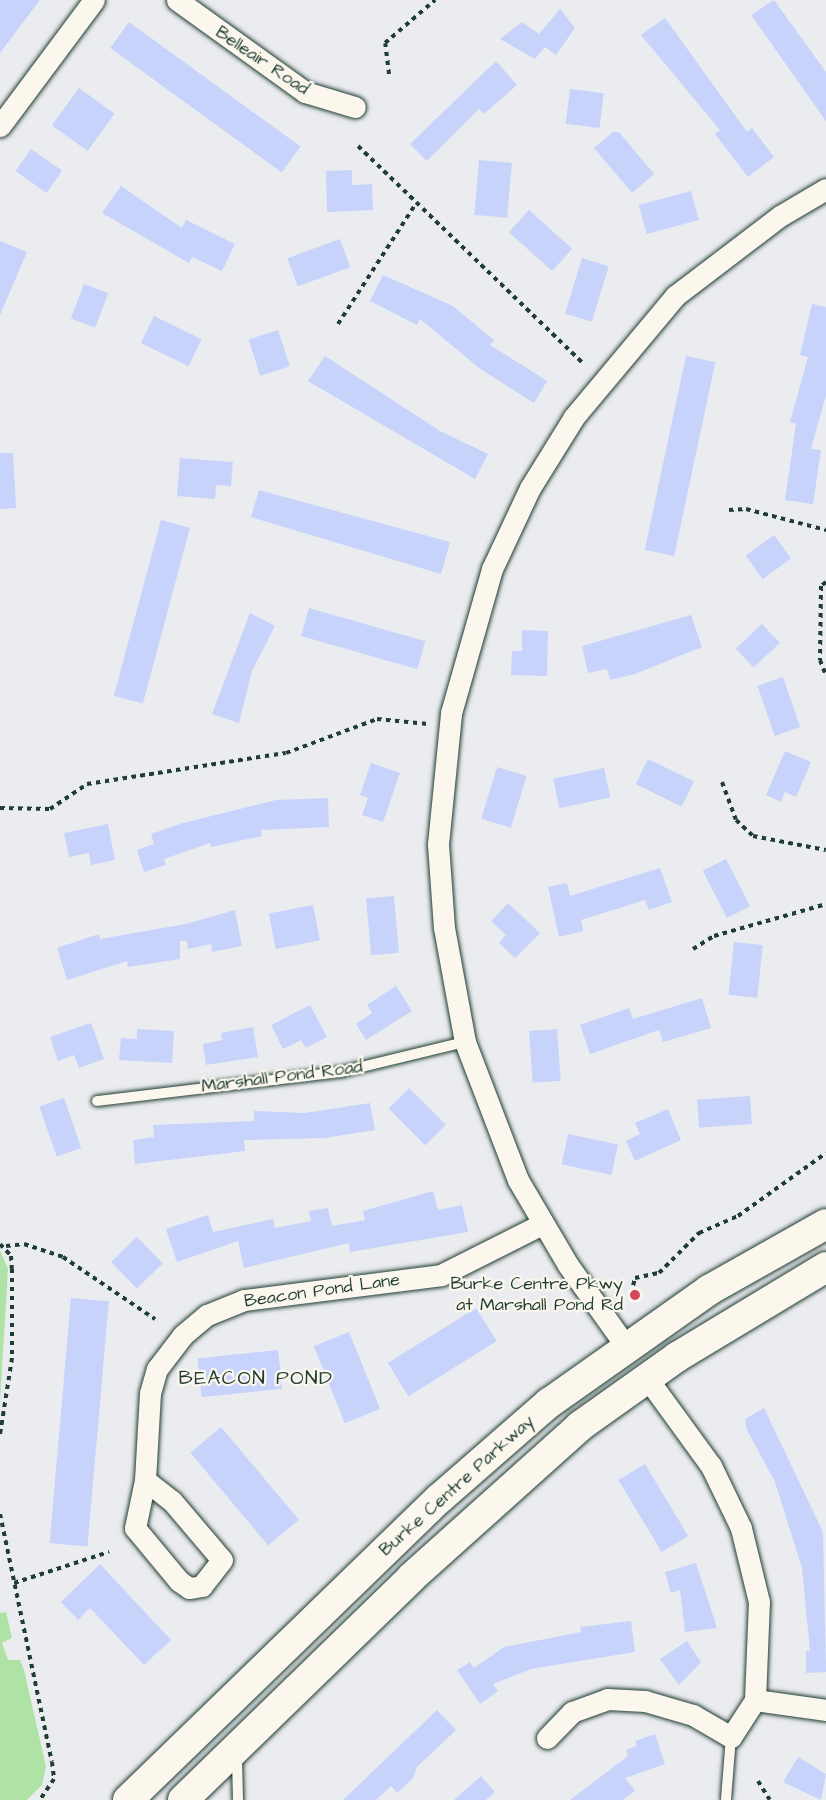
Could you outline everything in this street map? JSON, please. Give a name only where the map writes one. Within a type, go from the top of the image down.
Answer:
[{"type":"main road","name":"Burke Centre Parkway","points":[[128,1800],[440,1498],[625,1345],[826,1224]]},
{"type":"main road","name":"Burke Centre Parkway","points":[[183,1800],[495,1500],[647,1378],[826,1267]]},
{"type":"main road","points":[[625,1345],[647,1378]]},
{"type":"street","points":[[0,126],[94,0]]},
{"type":"street","name":"Belleair Road","points":[[177,0],[305,92],[355,107]]},
{"type":"street","points":[[625,1345],[542,1224],[496,1132],[465,1042],[444,928],[438,844],[456,684],[492,569],[549,455],[629,346],[675,296],[719,261],[826,189]]},
{"type":"street","name":"Beacon Pond Lane","points":[[145,1480],[172,1501],[222,1560],[202,1586],[189,1588],[179,1581],[138,1538],[145,1480],[144,1421],[158,1369],[176,1342],[207,1315],[244,1300],[441,1275],[542,1224]]},
{"type":"street","points":[[547,1738],[572,1712],[588,1704],[628,1699],[693,1715],[731,1737],[755,1700],[759,1602],[741,1528],[711,1466],[647,1378]]},
{"type":"street","points":[[755,1700],[826,1710]]},
{"type":"lane","name":"Marshall Pond Road","points":[[97,1101],[341,1072],[465,1042]]},
{"type":"lane","points":[[726,1800],[731,1737]]},
{"type":"lane","points":[[238,1800],[234,1777],[239,1744]]},
{"type":"path","points":[[389,74],[385,43],[435,0]]},
{"type":"path","points":[[358,146],[414,205],[582,362]]},
{"type":"path","points":[[338,324],[414,205]]},
{"type":"path","points":[[729,510],[826,530]]},
{"type":"path","points":[[826,582],[821,586],[820,649],[826,676]]},
{"type":"path","points":[[0,808],[50,809],[87,784],[286,753],[377,720],[428,724]]},
{"type":"path","points":[[722,782],[736,820],[753,836],[826,850]]},
{"type":"path","points":[[693,949],[714,936],[826,904]]},
{"type":"path","points":[[631,1294],[635,1278],[660,1273],[699,1233],[738,1216],[826,1153]]},
{"type":"path","points":[[0,1435],[12,1358],[12,1269],[3,1245],[24,1244],[63,1257],[155,1319]]},
{"type":"path","points":[[0,1514],[54,1779],[40,1800]]},
{"type":"path","points":[[14,1583],[110,1552]]},
{"type":"path","points":[[758,1780],[770,1800]]},
{"type":"green space","points":[[0,1250],[8,1269],[0,1402]]},
{"type":"green space","points":[[6,1612],[12,1638],[2,1643],[8,1660],[20,1660],[24,1670],[46,1766],[42,1785],[27,1800],[0,1800],[0,1613]]},
{"type":"building","points":[[0,0],[40,0],[0,53]]},
{"type":"building","points":[[774,0],[826,72],[826,121],[751,15]]},
{"type":"building","points":[[560,9],[575,28],[556,55],[545,47],[535,59],[500,39],[522,22],[539,34]]},
{"type":"building","points":[[665,18],[747,132],[752,128],[774,157],[748,177],[715,134],[720,130],[641,35]]},
{"type":"building","points":[[129,22],[301,147],[282,172],[110,48]]},
{"type":"building","points":[[496,61],[517,85],[484,114],[479,109],[427,161],[410,144]]},
{"type":"building","points":[[79,88],[115,114],[88,151],[52,125]]},
{"type":"building","points":[[570,89],[604,93],[599,128],[566,124]]},
{"type":"building","points":[[613,132],[619,132],[654,174],[632,193],[594,148]]},
{"type":"building","points":[[31,149],[62,171],[47,193],[16,171]]},
{"type":"building","points":[[479,160],[512,163],[507,218],[474,215]]},
{"type":"building","points":[[352,170],[352,185],[372,184],[373,210],[327,212],[326,171]]},
{"type":"building","points":[[121,186],[182,228],[186,220],[235,244],[222,271],[192,257],[189,263],[102,213]]},
{"type":"building","points":[[691,191],[699,220],[647,234],[639,205]]},
{"type":"building","points":[[529,210],[572,249],[552,271],[509,232]]},
{"type":"building","points":[[340,239],[350,267],[298,286],[287,258]]},
{"type":"building","points":[[0,241],[27,252],[0,315]]},
{"type":"building","points":[[582,258],[609,266],[592,322],[565,313]]},
{"type":"building","points":[[383,275],[453,306],[494,340],[490,345],[547,381],[534,403],[479,368],[420,319],[417,325],[370,301]]},
{"type":"building","points":[[84,284],[108,293],[95,328],[71,319]]},
{"type":"building","points":[[812,304],[826,307],[826,395],[811,449],[821,450],[813,504],[785,500],[796,424],[790,422],[808,357],[800,355]]},
{"type":"building","points":[[154,316],[202,339],[188,366],[141,343]]},
{"type":"building","points":[[278,330],[290,366],[260,376],[249,340]]},
{"type":"building","points":[[325,356],[440,431],[488,454],[475,479],[308,381]]},
{"type":"building","points":[[686,356],[715,362],[674,556],[645,550]]},
{"type":"building","points":[[0,453],[13,453],[16,508],[0,509]]},
{"type":"building","points":[[180,458],[233,462],[231,486],[216,485],[215,499],[177,496]]},
{"type":"building","points":[[259,490],[450,542],[441,574],[251,517]]},
{"type":"building","points":[[161,520],[190,528],[143,704],[114,696]]},
{"type":"building","points":[[774,535],[791,558],[763,579],[746,556]]},
{"type":"building","points":[[309,608],[425,641],[417,669],[301,636]]},
{"type":"building","points":[[250,613],[275,626],[252,671],[239,723],[212,714]]},
{"type":"building","points":[[691,615],[702,647],[635,674],[610,680],[607,669],[588,673],[582,646]]},
{"type":"building","points":[[762,624],[780,643],[753,668],[736,649]]},
{"type":"building","points":[[522,630],[548,631],[547,676],[511,675],[512,651],[522,651]]},
{"type":"building","points":[[783,677],[800,727],[775,736],[757,686]]},
{"type":"building","points":[[785,751],[811,762],[796,797],[785,792],[781,802],[766,795]]},
{"type":"building","points":[[648,759],[694,781],[682,807],[636,784]]},
{"type":"building","points":[[371,763],[400,773],[383,822],[362,815],[368,798],[360,795]]},
{"type":"building","points":[[497,767],[527,776],[511,828],[481,819]]},
{"type":"building","points":[[604,768],[610,797],[559,808],[553,779]]},
{"type":"building","points":[[328,798],[329,827],[261,830],[262,836],[211,847],[210,843],[164,859],[166,865],[144,872],[137,850],[154,844],[151,834],[183,823],[276,800]]},
{"type":"building","points":[[108,824],[115,860],[91,865],[89,853],[69,857],[64,833]]},
{"type":"building","points":[[726,859],[750,906],[727,918],[703,871]]},
{"type":"building","points":[[660,868],[672,902],[649,910],[645,900],[581,920],[583,931],[559,937],[548,887],[567,883],[570,896]]},
{"type":"building","points":[[394,896],[399,953],[371,955],[366,898]]},
{"type":"building","points":[[508,903],[540,933],[515,958],[499,943],[506,935],[491,921]]},
{"type":"building","points":[[313,905],[320,940],[276,949],[269,914]]},
{"type":"building","points":[[235,910],[242,946],[212,952],[211,944],[188,949],[187,941],[180,941],[180,959],[128,967],[127,961],[67,980],[57,948],[99,934],[100,939],[186,924]]},
{"type":"building","points":[[734,942],[763,945],[757,998],[728,995]]},
{"type":"building","points":[[396,986],[412,1011],[366,1040],[356,1024],[372,1013],[367,1005]]},
{"type":"building","points":[[702,998],[711,1028],[663,1042],[659,1030],[590,1054],[580,1025],[629,1008],[633,1019]]},
{"type":"building","points":[[310,1005],[327,1037],[306,1048],[301,1040],[283,1049],[271,1025]]},
{"type":"building","points":[[91,1023],[104,1059],[79,1068],[74,1055],[58,1061],[50,1037]]},
{"type":"building","points":[[253,1027],[258,1057],[206,1065],[203,1044],[222,1040],[221,1033]]},
{"type":"building","points":[[137,1029],[174,1031],[172,1063],[119,1060],[121,1038],[137,1039]]},
{"type":"building","points":[[557,1029],[561,1081],[533,1083],[529,1031]]},
{"type":"building","points":[[409,1088],[446,1125],[425,1145],[388,1109]]},
{"type":"building","points":[[750,1096],[752,1124],[699,1128],[697,1100]]},
{"type":"building","points":[[64,1098],[81,1148],[57,1157],[39,1106]]},
{"type":"building","points":[[370,1103],[375,1130],[325,1138],[244,1140],[245,1151],[135,1164],[133,1140],[154,1137],[153,1125],[254,1121],[254,1111],[305,1113]]},
{"type":"building","points":[[668,1109],[681,1140],[635,1161],[626,1141],[640,1134],[635,1123]]},
{"type":"building","points":[[568,1134],[618,1145],[611,1175],[562,1164]]},
{"type":"building","points":[[433,1191],[438,1210],[462,1205],[468,1232],[350,1252],[349,1243],[244,1268],[238,1241],[177,1262],[166,1229],[208,1215],[213,1232],[273,1219],[275,1228],[311,1221],[309,1211],[328,1208],[332,1226],[365,1220],[363,1211]]},
{"type":"building","points":[[137,1237],[163,1264],[137,1289],[111,1262]]},
{"type":"building","points":[[71,1298],[109,1301],[87,1546],[50,1543]]},
{"type":"building","points":[[476,1308],[497,1341],[408,1396],[388,1363]]},
{"type":"building","points":[[349,1332],[380,1409],[345,1423],[314,1346]]},
{"type":"building","points":[[278,1350],[282,1389],[202,1397],[197,1358]]},
{"type":"building","points":[[764,1408],[823,1532],[826,1672],[806,1673],[806,1651],[810,1651],[802,1568],[775,1482],[747,1430],[745,1419]]},
{"type":"building","points":[[221,1427],[299,1520],[268,1545],[190,1453]]},
{"type":"building","points":[[645,1464],[688,1536],[662,1552],[618,1480]]},
{"type":"building","points":[[696,1563],[717,1628],[685,1632],[680,1590],[671,1593],[665,1572]]},
{"type":"building","points":[[100,1564],[171,1640],[144,1665],[90,1608],[78,1620],[61,1602]]},
{"type":"building","points":[[631,1621],[635,1652],[531,1669],[493,1684],[498,1691],[480,1704],[457,1670],[470,1662],[474,1668],[504,1647],[581,1632],[580,1627]]},
{"type":"building","points":[[687,1641],[701,1662],[679,1685],[660,1659]]},
{"type":"building","points":[[437,1710],[456,1730],[417,1767],[413,1778],[397,1793],[391,1786],[376,1800],[343,1800]]},
{"type":"building","points":[[655,1734],[665,1764],[625,1778],[635,1791],[623,1800],[570,1800],[628,1756],[626,1750],[637,1746],[635,1741]]},
{"type":"building","points":[[798,1757],[826,1774],[821,1800],[783,1782]]},
{"type":"building","points":[[481,1776],[495,1792],[486,1800],[454,1800]]},
{"type":"place","name":"Burke Centre Pkwy at Marshall Pond Rd","points":[[635,1295]]},
{"type":"district","name":"BEACON POND","points":[[256,1378]]}]
